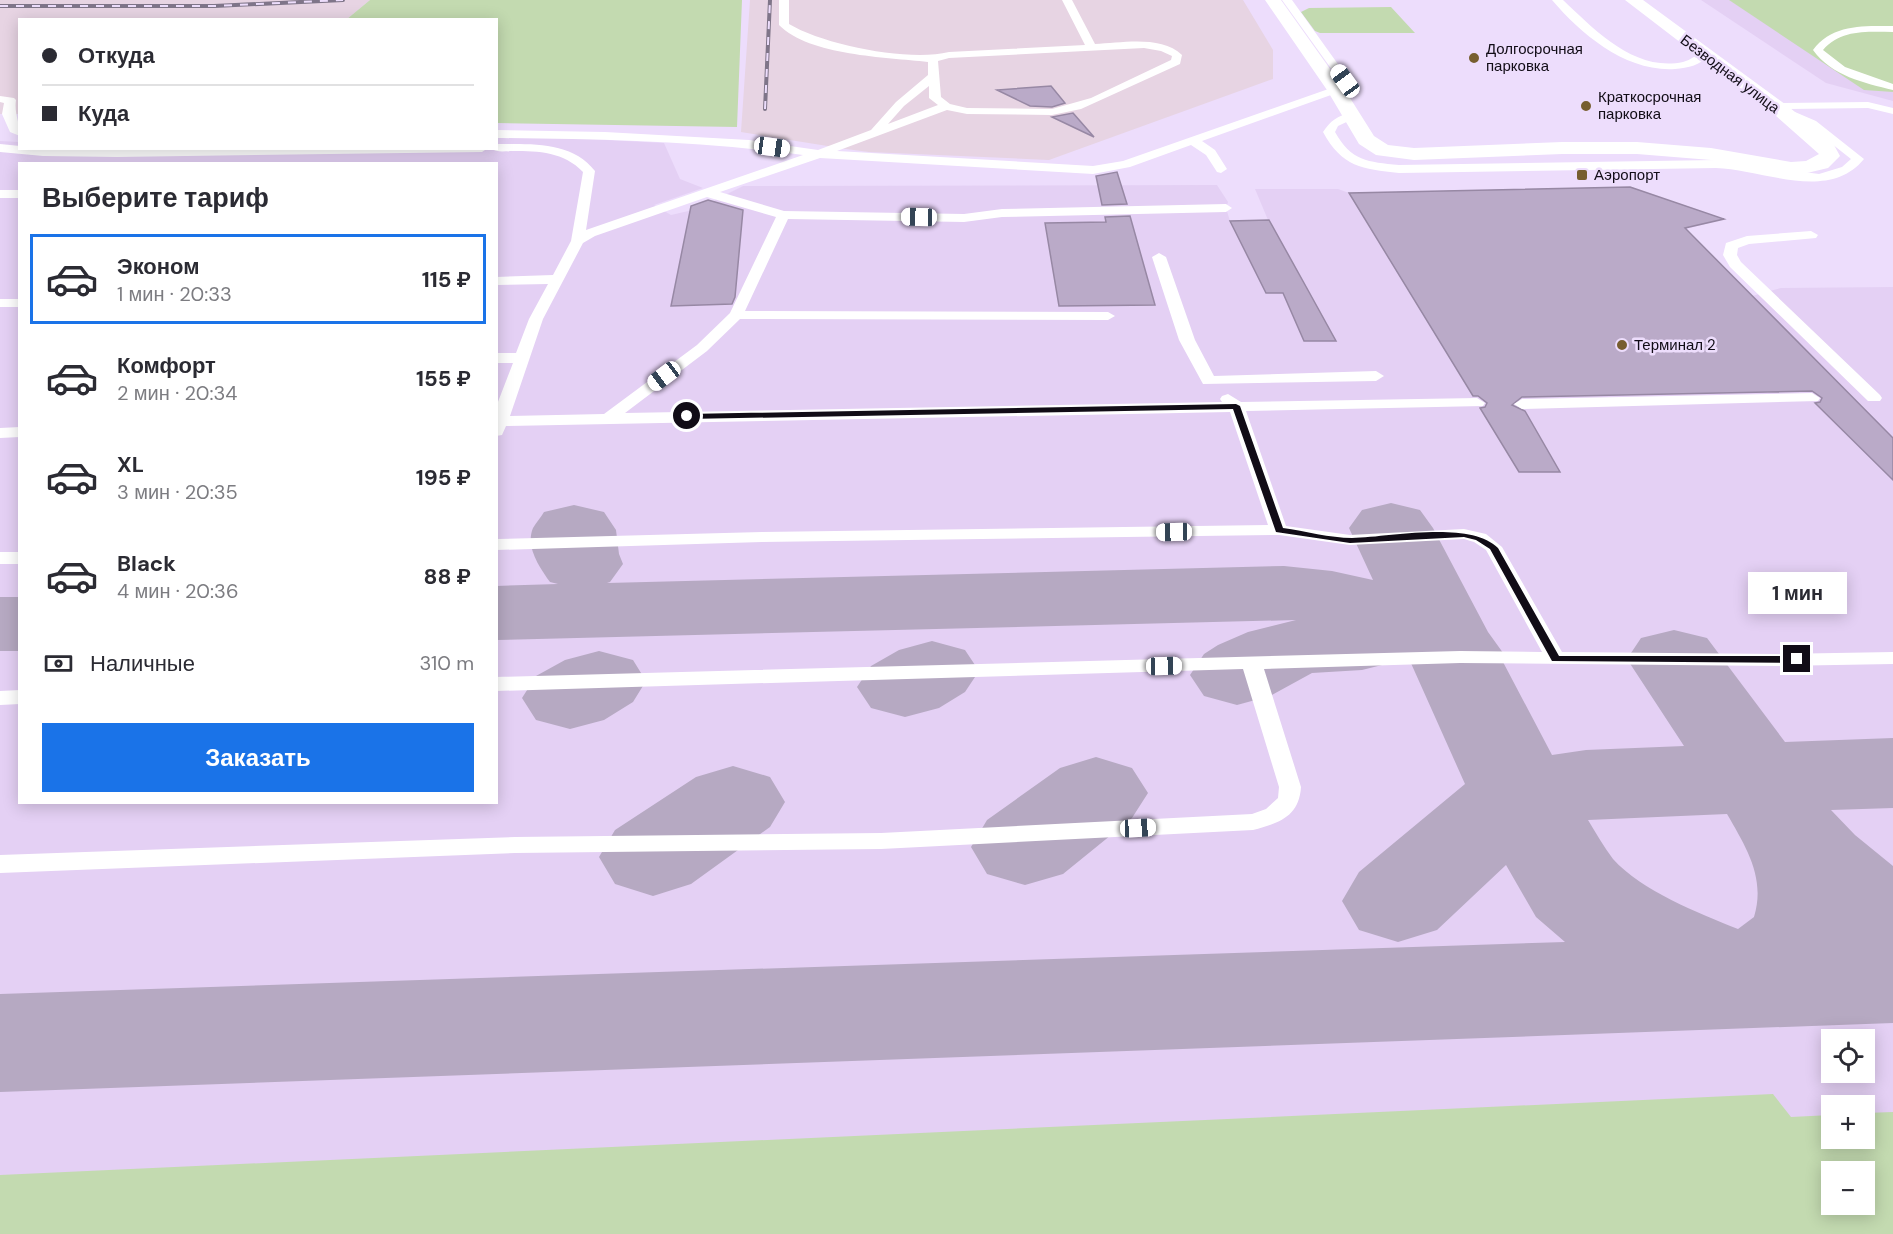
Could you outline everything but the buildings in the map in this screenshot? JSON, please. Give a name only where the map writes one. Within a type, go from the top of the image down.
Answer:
[{"type":"main road","points":[[1273,0],[1339,106]]},
{"type":"main road","name":"Безводная улица","points":[[1339,106],[1373,146],[1396,153],[1637,147],[1679,150],[1799,168],[1820,164],[1827,160],[1830,156],[1827,149],[1778,109],[1633,0]]},
{"type":"lane","points":[[784,0],[784,24],[792,31],[861,51],[933,59],[949,55],[1144,45],[1164,48],[1177,55],[1176,62],[1077,107],[1052,112],[1012,113],[967,111],[946,106],[935,98],[933,59]]},
{"type":"lane","points":[[1067,0],[1091,47]]},
{"type":"lane","points":[[1287,0],[1345,81],[1334,124],[1329,132],[1343,153],[1355,161],[1399,169],[1710,164],[1742,166],[1780,174],[1811,177],[1840,173],[1851,168],[1858,159],[1812,123],[1778,109]]},
{"type":"lane","points":[[1557,0],[1613,50],[1636,62],[1674,66],[1696,61],[1704,54]]},
{"type":"lane","points":[[1893,29],[1841,32],[1825,39],[1818,50],[1824,60],[1844,71],[1893,87]]},
{"type":"lane","points":[[874,132],[900,104],[933,77]]},
{"type":"lane","points":[[10,100],[8,114],[18,132]]},
{"type":"lane","points":[[498,134],[605,136],[749,144],[819,154],[1094,170],[1126,164],[1298,104],[1339,106]]},
{"type":"lane","points":[[1298,104],[1339,106]]},
{"type":"lane","points":[[1778,109],[1868,105],[1893,111]]},
{"type":"lane","points":[[578,242],[590,233],[819,154],[946,106]]},
{"type":"lane","points":[[1192,140],[1211,153],[1221,169]]},
{"type":"lane","points":[[0,148],[18,150]]},
{"type":"lane","points":[[498,148],[560,151],[580,160],[589,171],[578,242],[536,319],[498,425],[608,419],[1477,403]]},
{"type":"lane","points":[[22,150],[117,153],[336,150]]},
{"type":"lane","points":[[708,193],[783,215],[964,218],[1002,213],[1226,208]]},
{"type":"lane","points":[[0,194],[18,194]]},
{"type":"lane","points":[[608,419],[702,348],[736,315],[783,215]]},
{"type":"lane","points":[[1811,235],[1747,240],[1731,246],[1730,255],[1735,264],[1874,398]]},
{"type":"lane","points":[[1159,257],[1187,340],[1209,381],[1236,406],[1279,530]]},
{"type":"lane","points":[[498,281],[558,279]]},
{"type":"lane","points":[[0,303],[18,303]]},
{"type":"lane","points":[[736,315],[1108,316]]},
{"type":"lane","points":[[498,358],[523,358]]},
{"type":"lane","points":[[1209,381],[1376,376]]},
{"type":"lane","points":[[1521,404],[1812,398]]},
{"type":"lane","points":[[1855,398],[1893,398]]},
{"type":"lane","points":[[0,433],[18,432]]},
{"type":"lane","points":[[498,545],[774,537],[1279,530],[1350,540],[1464,534],[1480,538],[1493,548],[1556,659]]},
{"type":"lane","points":[[0,558],[18,558]]},
{"type":"lane","points":[[498,684],[1460,657],[1893,658]]},
{"type":"lane","points":[[0,864],[491,846],[881,841],[1253,822],[1274,815],[1289,801],[1290,787],[1252,664]]},
{"type":"lane","points":[[0,698],[18,697]]},
{"type":"shaded area","points":[[0,0],[370,0],[348,18],[18,18],[18,114],[0,114]]},
{"type":"shaded area","points":[[750,0],[1243,0],[1273,50],[1273,79],[1049,160],[846,149],[741,132]]},
{"type":"shaded area","points":[[1701,0],[1893,0],[1893,101],[1826,83]]},
{"type":"shaded area","points":[[498,137],[664,143],[680,179],[703,188],[654,205],[671,215],[697,209],[743,186],[1217,185],[1228,202],[1226,208],[1230,221],[1268,220],[1255,189],[1338,189],[1349,193],[1630,187],[1724,219],[1686,229],[1752,296],[1781,288],[1893,287],[1893,1234],[0,1234],[0,141],[18,142],[18,150],[498,150]]},
{"type":"green space","points":[[370,0],[742,0],[737,127],[498,123],[498,18],[348,18]]},
{"type":"green space","points":[[1729,0],[1893,0],[1893,92],[1864,90]]},
{"type":"green space","points":[[1391,7],[1415,33],[1320,33],[1315,31],[1301,12],[1309,8]]},
{"type":"green space","points":[[1773,1094],[1791,1117],[1821,1116],[1821,1149],[1875,1149],[1875,1113],[1893,1112],[1893,1234],[0,1234],[0,1175]]},
{"type":"taxiway","points":[[1391,528],[1450,649]]},
{"type":"taxiway","points":[[574,530],[576,554],[580,564]]},
{"type":"taxiway","points":[[498,613],[1284,592],[1356,602],[1378,608],[1421,627],[1450,649]]},
{"type":"taxiway","points":[[0,624],[18,624]]},
{"type":"taxiway","points":[[1237,675],[1266,658],[1296,648],[1329,643],[1362,642]]},
{"type":"taxiway","points":[[1450,649],[1460,657]]},
{"type":"taxiway","points":[[1450,649],[1524,799]]},
{"type":"taxiway","points":[[1674,659],[1758,778]]},
{"type":"taxiway","points":[[905,687],[932,671]]},
{"type":"taxiway","points":[[570,698],[599,681]]},
{"type":"taxiway","points":[[1758,778],[1893,773]]},
{"type":"taxiway","points":[[1524,799],[1539,830],[1575,888],[1601,910],[1639,936],[1749,982],[1800,944],[1811,914],[1813,882],[1806,859],[1758,778]]},
{"type":"taxiway","points":[[1524,799],[1542,792],[1586,785],[1758,778]]},
{"type":"taxiway","points":[[1025,847],[1096,793]]},
{"type":"taxiway","points":[[1398,901],[1508,804],[1524,799]]},
{"type":"taxiway","points":[[653,857],[733,802]]},
{"type":"taxiway","points":[[1795,840],[1841,884],[1893,920]]},
{"type":"taxiway","points":[[0,1043],[1893,977]]},
{"type":"railway","points":[[0,6],[214,6],[343,0]]},
{"type":"railway","points":[[765,109],[770,0]]},
{"type":"place","name":"Долгосрочная парковка","points":[[1474,58]]},
{"type":"place","name":"Краткосрочная парковка","points":[[1586,106]]},
{"type":"place","name":"Аэропорт","points":[[1582,175]]},
{"type":"place","name":"Терминал 2","points":[[1622,345]]},
{"type":"route","points":[[687,416],[1236,406],[1279,530],[1350,540],[1464,534],[1480,538],[1493,548],[1556,659],[1797,659]]}]
